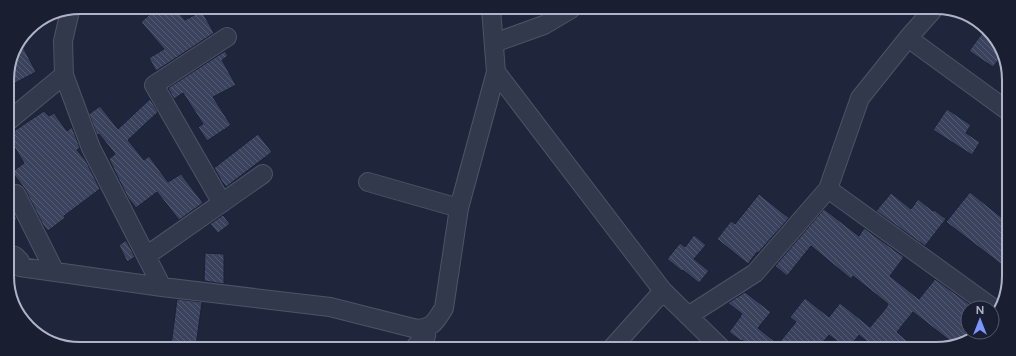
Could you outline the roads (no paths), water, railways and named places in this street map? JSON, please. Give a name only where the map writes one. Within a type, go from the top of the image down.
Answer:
[{"type":"street","points":[[14,256],[20,260],[20,267],[162,287],[330,307],[417,329],[427,328],[436,321],[444,308],[459,208],[496,72],[491,14]]},
{"type":"street","points":[[494,43],[544,25],[563,14]]},
{"type":"street","points":[[688,316],[755,272],[828,189],[860,98],[929,14]]},
{"type":"street","points":[[69,15],[63,41],[64,75],[91,148],[162,287]]},
{"type":"street","points":[[222,203],[154,85],[228,37]]},
{"type":"street","points":[[908,38],[1002,107]]},
{"type":"street","points":[[496,72],[663,291],[715,342]]},
{"type":"street","points":[[14,116],[64,75]]},
{"type":"street","points":[[146,256],[263,174]]},
{"type":"street","points":[[368,182],[459,208]]},
{"type":"street","points":[[828,189],[982,300]]},
{"type":"street","points":[[16,194],[55,272]]},
{"type":"street","points":[[617,342],[663,291]]},
{"type":"street","points":[[420,342],[426,336],[427,328]]}]
